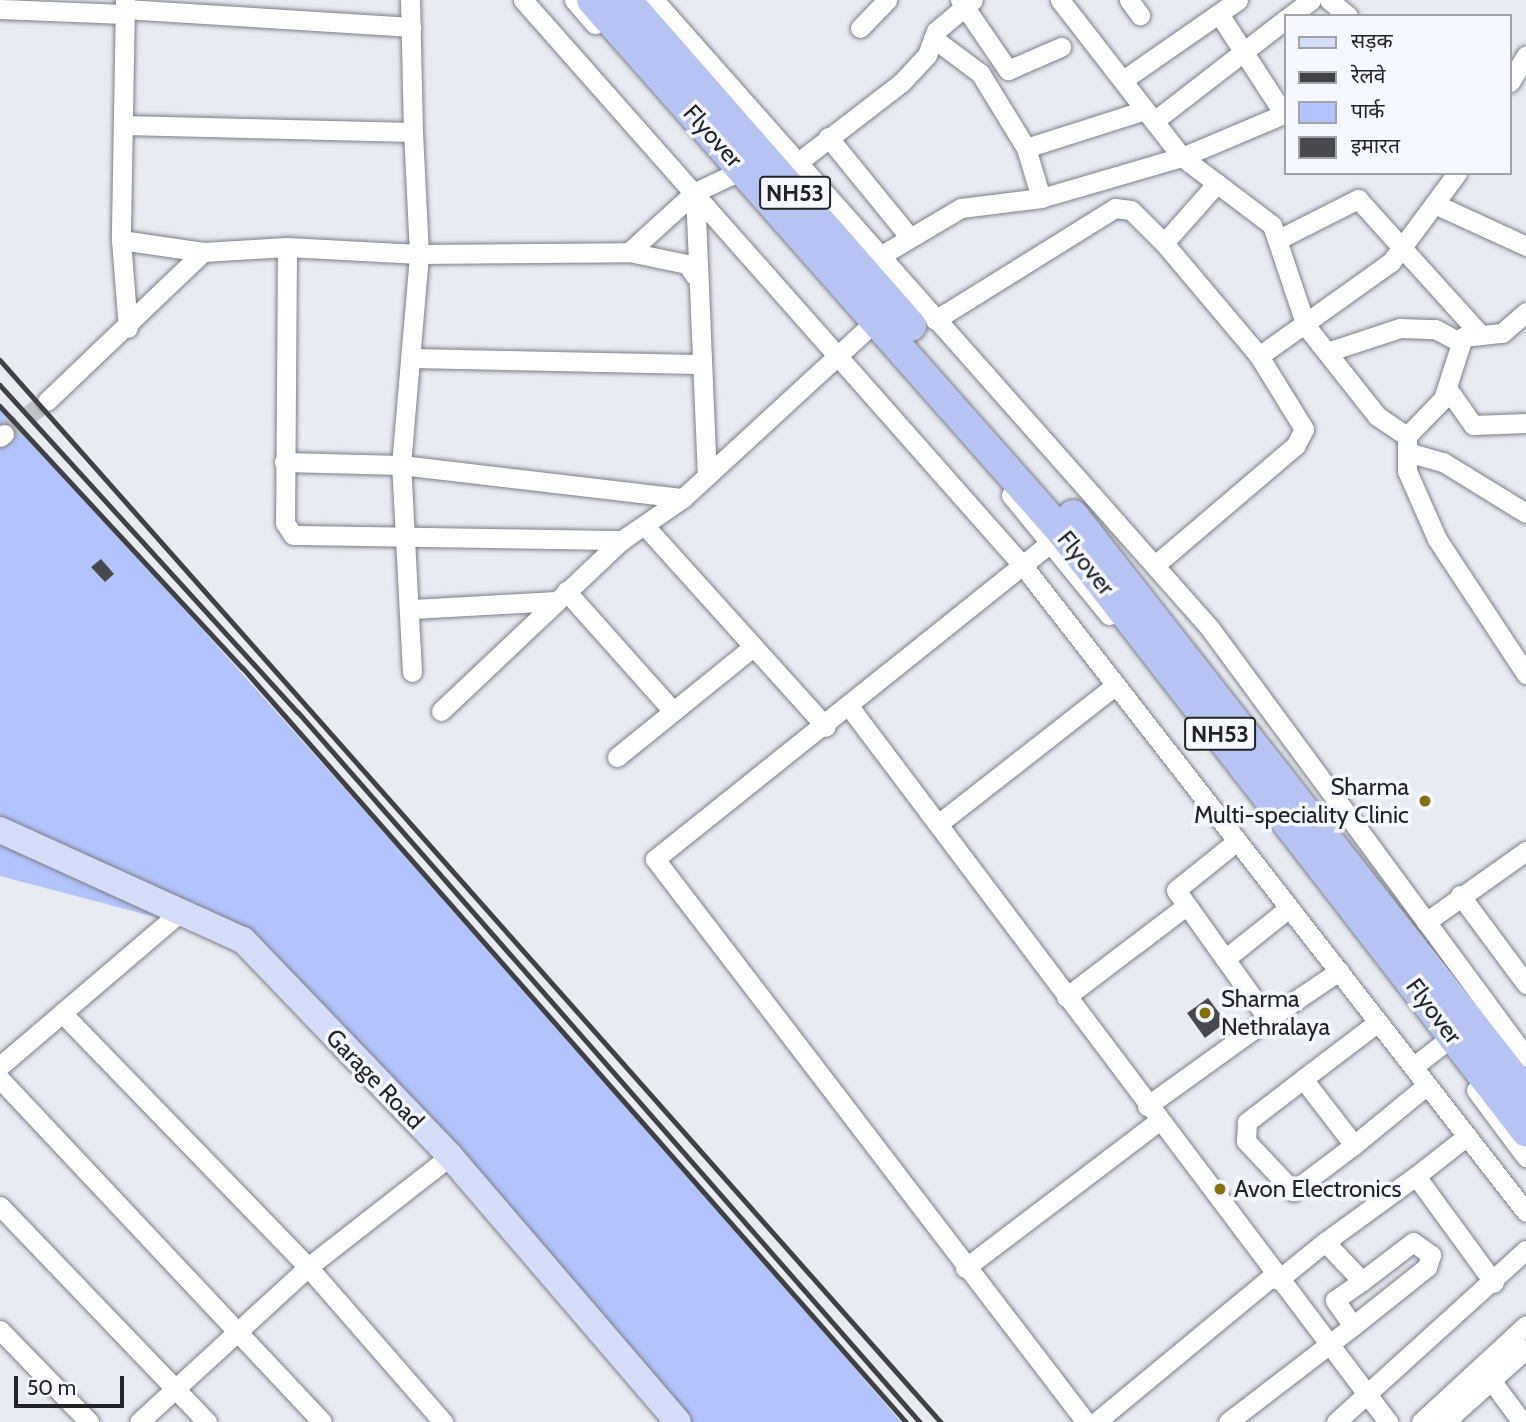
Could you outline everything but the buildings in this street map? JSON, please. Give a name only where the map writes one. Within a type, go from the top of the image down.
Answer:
[{"type":"highway","name":"NH53","points":[[592,0],[627,9]]},
{"type":"highway","name":"Flyover","points":[[627,9],[918,334],[1179,644],[1526,1093]]},
{"type":"highway","name":"Flyover","points":[[918,334],[1062,533],[1526,1131]]},
{"type":"main road","name":"Garage Road","points":[[0,830],[178,914],[243,940],[450,1156],[678,1422]]},
{"type":"street","points":[[410,0],[419,254],[401,465],[403,541],[413,609],[412,672]]},
{"type":"street","points":[[523,0],[1024,567],[1526,1212]]},
{"type":"street","points":[[574,0],[627,9],[797,163],[880,256],[918,334],[1154,565],[1354,817],[1426,922],[1526,1057]]},
{"type":"street","points":[[860,28],[887,0]]},
{"type":"street","points":[[1060,0],[1182,157],[1217,183],[1279,239],[1306,326],[1330,351],[1377,416],[1407,444],[1443,462],[1526,513]]},
{"type":"street","points":[[1115,69],[1238,0]]},
{"type":"street","points":[[1292,14],[1311,0]]},
{"type":"street","points":[[1329,0],[1346,14]]},
{"type":"street","points":[[797,163],[901,83],[927,55],[933,38],[966,2],[1008,70],[1060,47]]},
{"type":"street","points":[[5,6],[125,8],[411,27]]},
{"type":"street","points":[[125,8],[121,240],[128,328]]},
{"type":"street","points":[[627,9],[731,175],[868,328],[1050,543],[1229,764],[1526,1157]]},
{"type":"street","points":[[1219,13],[1284,111]]},
{"type":"street","points":[[1026,148],[1150,116],[1245,51],[1284,20]]},
{"type":"street","points":[[933,38],[980,74],[1026,148],[1041,198]]},
{"type":"street","points":[[1512,79],[1526,55]]},
{"type":"street","points":[[880,256],[908,235],[961,208],[1041,198],[1182,157],[1284,113]]},
{"type":"street","points":[[123,125],[413,132]]},
{"type":"street","points":[[828,137],[908,235]]},
{"type":"street","points":[[629,252],[695,192],[731,175]]},
{"type":"street","points":[[1259,356],[1306,326],[1401,251],[1437,205],[1456,175]]},
{"type":"street","points":[[1164,243],[1217,183]]},
{"type":"street","points":[[695,192],[698,364],[707,476]]},
{"type":"street","points":[[1279,239],[1354,198],[1479,333]]},
{"type":"street","points":[[1437,205],[1526,246]]},
{"type":"street","points":[[918,334],[1115,208],[1131,209],[1164,243],[1259,356],[1299,413],[1302,437],[1154,565]]},
{"type":"street","points":[[121,240],[203,252],[287,247],[419,254],[629,252],[687,264],[695,276]]},
{"type":"street","points":[[287,247],[285,523],[293,535],[403,541],[622,540]]},
{"type":"street","points":[[47,401],[128,328],[203,252]]},
{"type":"street","points":[[1459,342],[1479,333],[1502,333],[1526,312]]},
{"type":"street","points":[[441,711],[622,540],[683,498],[868,328]]},
{"type":"street","points":[[1330,351],[1400,328],[1435,329],[1459,342]]},
{"type":"street","points":[[1459,342],[1447,388],[1407,444],[1407,471],[1437,539],[1526,674]]},
{"type":"street","points":[[410,358],[698,364]]},
{"type":"street","points":[[1447,388],[1473,425],[1526,423]]},
{"type":"street","points":[[284,462],[401,465],[683,498]]},
{"type":"street","points":[[645,526],[826,727]]},
{"type":"street","points":[[1050,543],[851,709],[663,849],[658,869],[1086,1422]]},
{"type":"street","points":[[413,609],[561,596]]},
{"type":"street","points":[[561,596],[673,711]]},
{"type":"street","points":[[617,757],[753,647]]},
{"type":"street","points":[[938,824],[1116,685]]},
{"type":"street","points":[[851,709],[1365,1397],[1388,1422]]},
{"type":"street","points":[[1237,841],[1178,884],[1176,890],[1268,1019]]},
{"type":"street","points":[[1426,922],[1460,895],[1526,851]]},
{"type":"street","points":[[1460,895],[1526,984]]},
{"type":"street","points":[[1066,997],[1186,906]]},
{"type":"street","points":[[1225,959],[1289,908]]},
{"type":"street","points":[[0,1066],[178,914]]},
{"type":"street","points":[[965,1268],[1268,1019],[1339,971]]},
{"type":"street","points":[[62,1013],[308,1266],[443,1422]]},
{"type":"street","points":[[1378,1022],[1244,1125],[1253,1150],[1293,1192],[1427,1085]]},
{"type":"street","points":[[1413,1067],[1442,1044]]},
{"type":"street","points":[[0,1079],[242,1331],[321,1422]]},
{"type":"street","points":[[1303,1079],[1354,1145]]},
{"type":"street","points":[[1096,1422],[1276,1278],[1467,1136]]},
{"type":"street","points":[[139,1422],[242,1331],[308,1266],[450,1156]]},
{"type":"street","points":[[1416,1176],[1493,1283]]},
{"type":"street","points":[[0,1206],[179,1389],[207,1422]]},
{"type":"street","points":[[1325,1242],[1362,1281]]},
{"type":"street","points":[[1228,1422],[1326,1345],[1353,1326],[1427,1268],[1432,1255],[1413,1242],[1335,1300],[1353,1326]]},
{"type":"street","points":[[1336,1422],[1493,1283],[1526,1250]]},
{"type":"street","points":[[1421,1422],[1526,1325]]},
{"type":"street","points":[[0,1330],[89,1422]]},
{"type":"street","points":[[1446,1422],[1526,1349]]},
{"type":"street","points":[[1491,1380],[1522,1422]]},
{"type":"green space","points":[[0,403],[626,1103],[901,1422],[678,1422],[243,940],[0,876]]},
{"type":"tunnel","points":[[4,434],[47,401]]},
{"type":"railway","points":[[0,360],[941,1422]]},
{"type":"railway","points":[[0,385],[298,712],[920,1422]]},
{"type":"railway","points":[[0,406],[243,668],[906,1422]]},
{"type":"place","name":"Sharma Multi-speciality Clinic","points":[[1425,801]]},
{"type":"place","name":"Sharma Nethralaya","points":[[1205,1013]]},
{"type":"place","name":"Avon Electronics","points":[[1220,1189]]}]
